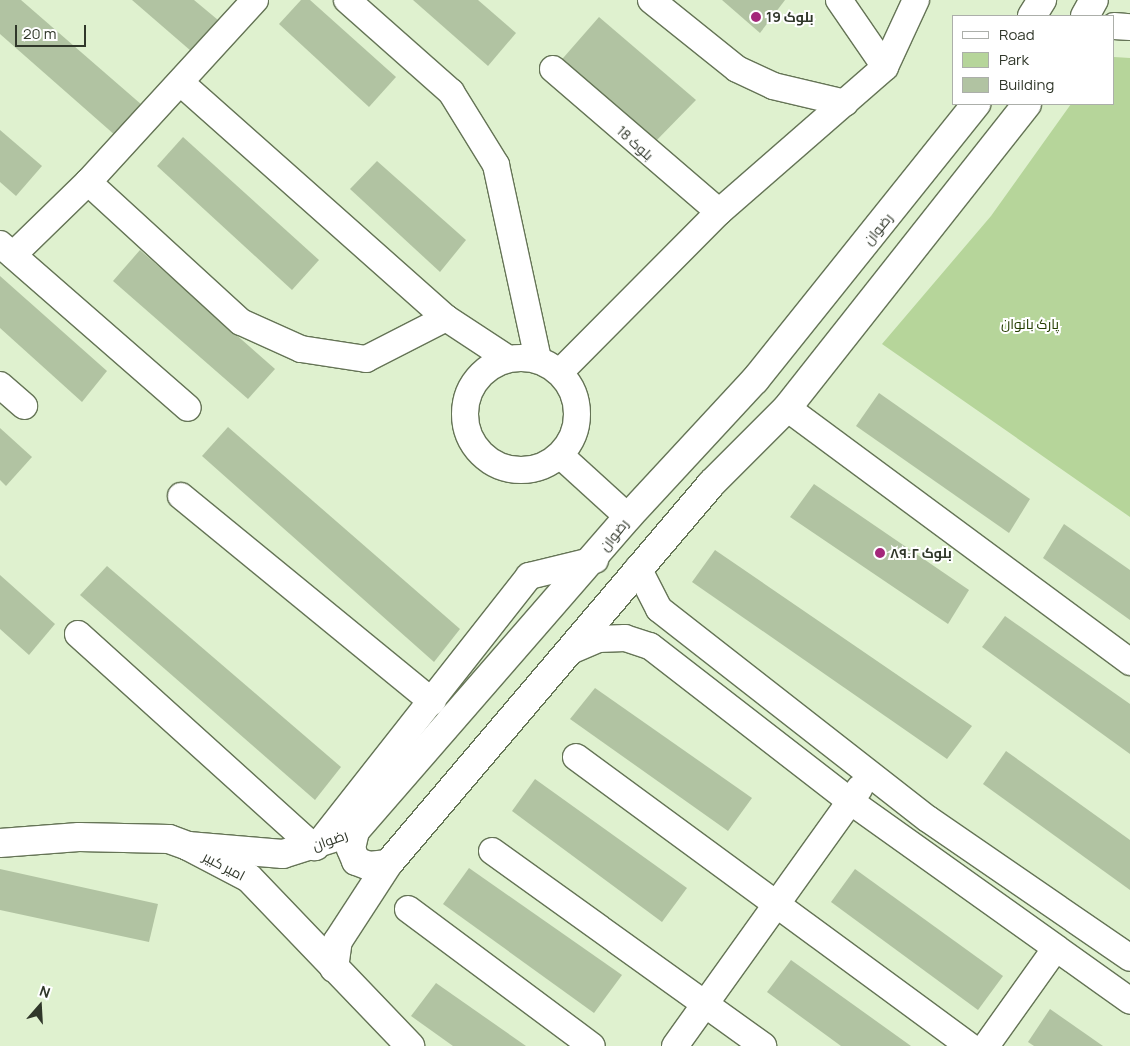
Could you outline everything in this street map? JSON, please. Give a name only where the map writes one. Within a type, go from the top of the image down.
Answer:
[{"type":"main road","points":[[1033,15],[1042,0]]},
{"type":"main road","points":[[1086,15],[1094,0]]},
{"type":"main road","name":"رضوان","points":[[188,846],[284,854],[315,847],[355,831],[595,560],[628,517],[755,380],[975,105]]},
{"type":"main road","points":[[334,968],[338,941],[388,864],[712,482],[787,408],[1026,105]]},
{"type":"main road","points":[[355,831],[351,849],[356,861],[369,866],[388,864]]},
{"type":"main road","name":"امیر کبیر","points":[[0,843],[79,837],[169,839],[188,846],[249,878],[410,1046]]},
{"type":"street","points":[[188,408],[6,250],[88,182],[181,83],[254,0]]},
{"type":"street","points":[[347,0],[451,92],[496,165],[538,359]]},
{"type":"street","points":[[651,0],[737,69],[773,86],[845,103]]},
{"type":"street","points":[[839,0],[885,67]]},
{"type":"street","points":[[560,372],[719,212],[885,67],[916,0]]},
{"type":"street","points":[[1115,26],[1130,27]]},
{"type":"street","name":"بلوک 18","points":[[553,70],[719,212]]},
{"type":"street","points":[[181,83],[446,318],[507,358],[538,359],[560,372],[576,398],[576,429],[560,456],[530,471],[495,465],[470,442],[464,408],[467,400],[478,376],[507,358]]},
{"type":"street","points":[[88,182],[241,322],[301,349],[366,359],[446,318]]},
{"type":"street","points":[[0,385],[24,406]]},
{"type":"street","points":[[787,408],[1130,662]]},
{"type":"street","points":[[560,456],[628,517]]},
{"type":"street","points":[[181,496],[433,702]]},
{"type":"street","points":[[78,634],[315,847],[433,702],[529,576],[595,560]]},
{"type":"street","points":[[638,568],[659,609],[870,775],[1130,958]]},
{"type":"street","points":[[568,652],[598,639],[625,638],[650,646],[850,801],[1130,1001]]},
{"type":"street","points":[[576,757],[969,1046]]},
{"type":"street","points":[[675,1046],[870,775]]},
{"type":"street","points":[[492,851],[763,1046]]},
{"type":"street","points":[[408,909],[592,1046]]},
{"type":"street","points":[[986,1046],[1056,948]]},
{"type":"green space","name":"پارک بانوان","points":[[1115,57],[1130,58],[1130,517],[882,344],[991,216],[1070,105],[1115,105]]},
{"type":"building","points":[[0,0],[21,0],[142,105],[116,136],[0,34]]},
{"type":"building","points":[[132,0],[194,0],[218,20],[191,51]]},
{"type":"building","points":[[301,0],[310,0],[396,77],[369,107],[279,24]]},
{"type":"building","points":[[413,0],[478,0],[516,33],[488,66]]},
{"type":"building","name":"بلوک 19","points":[[722,0],[785,0],[760,33]]},
{"type":"building","points":[[599,17],[696,100],[652,145],[557,65]]},
{"type":"building","points":[[0,130],[42,166],[16,196],[0,182]]},
{"type":"building","points":[[183,137],[319,260],[292,290],[157,166]]},
{"type":"building","points":[[377,161],[466,240],[440,272],[350,189]]},
{"type":"building","points":[[140,250],[275,369],[248,399],[113,281]]},
{"type":"building","points":[[0,276],[107,371],[82,402],[0,328]]},
{"type":"building","points":[[879,393],[1030,499],[1009,533],[856,426]]},
{"type":"building","points":[[228,427],[460,629],[434,662],[202,456]]},
{"type":"building","points":[[0,428],[32,457],[6,486],[0,480]]},
{"type":"building","name":"بلوک ۸۹.۲","points":[[814,484],[969,590],[948,624],[790,517]]},
{"type":"building","points":[[1064,524],[1130,570],[1130,620],[1043,558]]},
{"type":"building","points":[[715,550],[972,726],[947,759],[692,582]]},
{"type":"building","points":[[107,566],[341,767],[315,800],[80,595]]},
{"type":"building","points":[[0,575],[55,624],[29,655],[0,629]]},
{"type":"building","points":[[1005,616],[1130,704],[1130,754],[982,647]]},
{"type":"building","points":[[595,688],[752,798],[728,831],[570,719]]},
{"type":"building","points":[[1006,751],[1130,840],[1130,890],[983,784]]},
{"type":"building","points":[[535,779],[687,888],[662,922],[512,811]]},
{"type":"building","points":[[469,868],[622,975],[594,1013],[443,904]]},
{"type":"building","points":[[0,869],[158,904],[149,942],[0,910]]},
{"type":"building","points":[[855,869],[1003,976],[978,1010],[831,902]]},
{"type":"building","points":[[791,960],[911,1046],[841,1046],[767,992]]},
{"type":"building","points":[[436,983],[526,1046],[453,1046],[411,1016]]},
{"type":"building","points":[[1050,1009],[1103,1046],[1034,1046],[1028,1042]]},
{"type":"place","name":"بلوک 19","points":[[756,17]]},
{"type":"place","name":"بلوک ۸۹.۲","points":[[880,553]]}]
